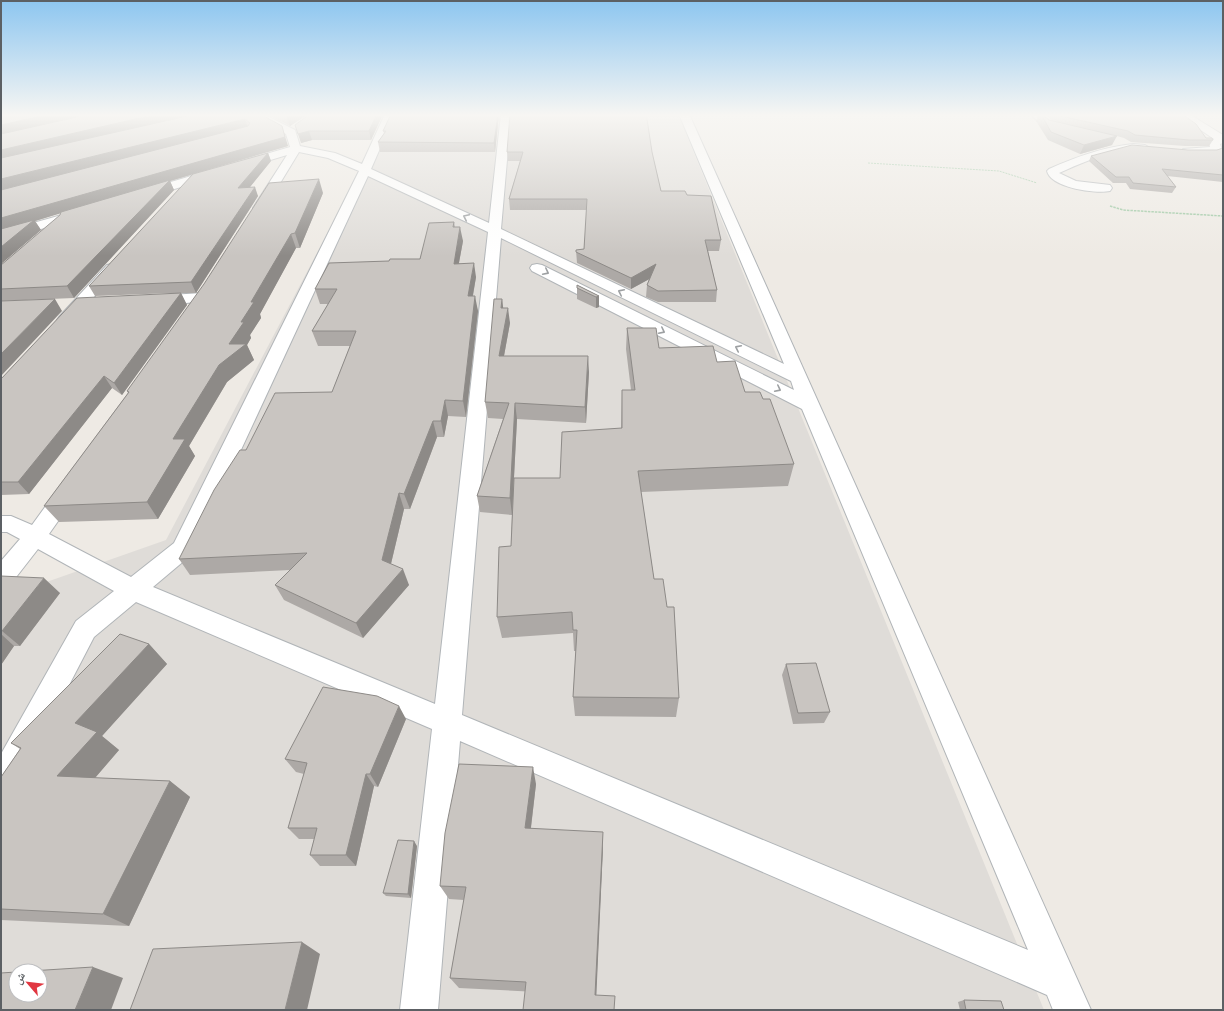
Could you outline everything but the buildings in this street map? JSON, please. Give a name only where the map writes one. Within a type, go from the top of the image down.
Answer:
[{"type":"street","points":[[132,198],[254,161]]},
{"type":"street","points":[[251,220],[285,161]]},
{"type":"street","points":[[350,161],[363,175],[492,240],[594,279],[798,378]]},
{"type":"street","points":[[1,784],[85,629],[132,589],[183,549],[369,161]]},
{"type":"street","points":[[419,1010],[501,161]]},
{"type":"street","points":[[704,161],[1072,1010]]},
{"type":"street","points":[[1076,161],[1054,171],[1054,175],[1062,181],[1088,187],[1106,188]]},
{"type":"street","points":[[363,175],[492,240]]},
{"type":"street","points":[[177,197],[192,180]]},
{"type":"street","points":[[1,235],[94,209]]},
{"type":"street","points":[[41,239],[64,218]]},
{"type":"street","points":[[53,333],[120,259]]},
{"type":"street","points":[[526,262],[811,406]]},
{"type":"street","points":[[566,282],[594,279]]},
{"type":"street","points":[[140,301],[207,292],[189,317]]},
{"type":"street","points":[[55,305],[102,303]]},
{"type":"street","points":[[1,578],[36,537],[76,479]]},
{"type":"street","points":[[1,524],[11,524],[132,589],[1060,982]]},
{"type":"shaded area","points":[[365,161],[697,161],[1044,1010],[1,1010],[1,598],[166,540]]}]
